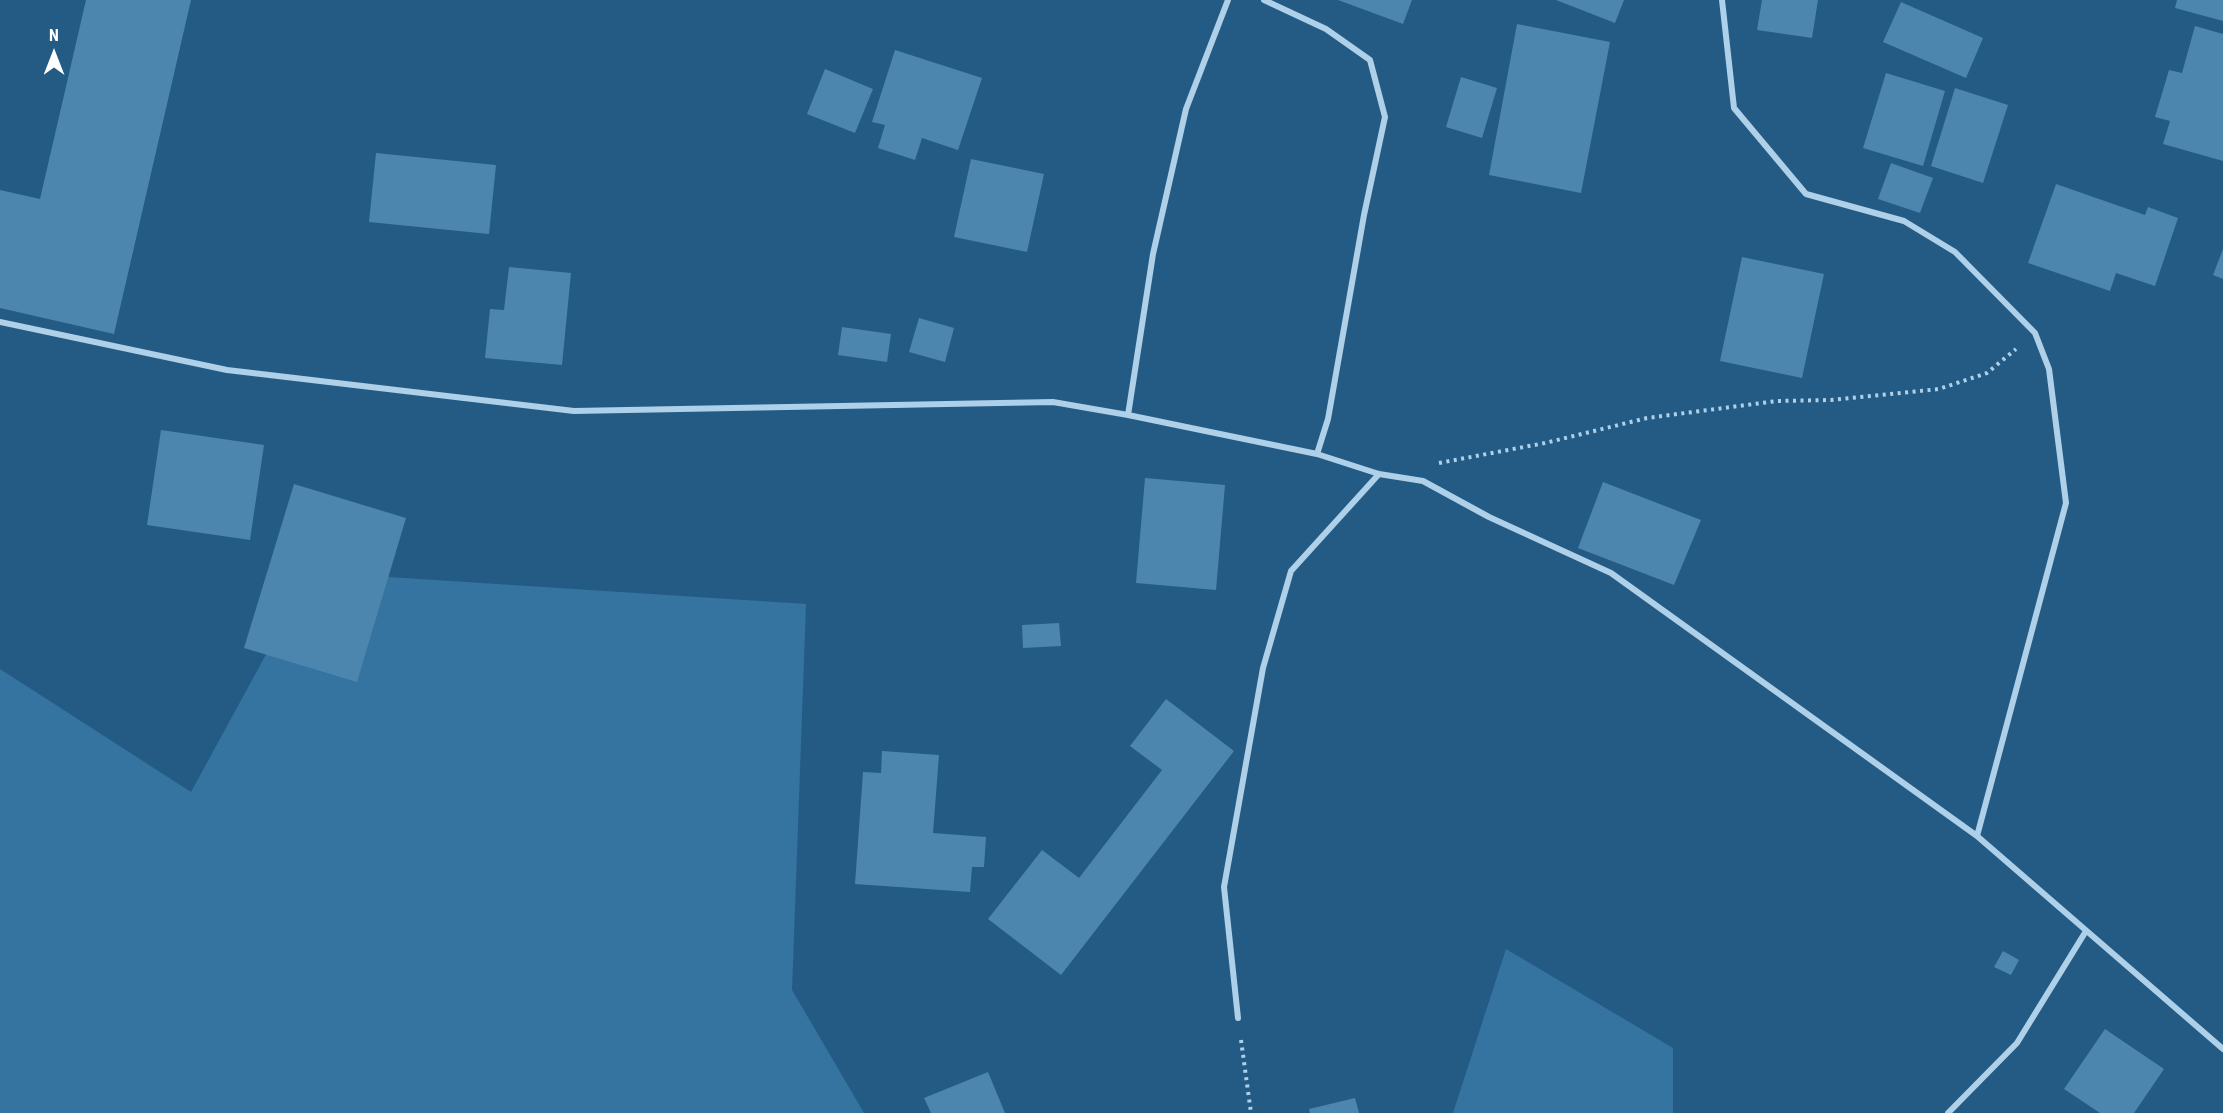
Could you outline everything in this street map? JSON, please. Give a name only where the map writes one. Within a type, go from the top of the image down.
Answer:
[{"type":"street","points":[[1128,415],[1153,254],[1186,109],[1228,0]]},
{"type":"street","points":[[1264,0],[1326,29],[1370,60],[1384,117],[1328,419],[1317,454]]},
{"type":"street","points":[[1722,0],[1734,108],[1806,195],[1905,221],[1955,252],[2036,333],[2049,369],[2066,502],[1977,836]]},
{"type":"street","points":[[0,322],[227,370],[574,411],[1053,402],[1317,454],[1379,474],[1423,481],[1489,517],[1611,573],[1977,836],[2223,1049]]},
{"type":"street","points":[[1238,1018],[1224,887],[1263,668],[1291,571],[1379,474]]},
{"type":"street","points":[[1948,1113],[2017,1042],[2086,931]]},
{"type":"path","points":[[1434,464],[1545,443],[1647,418],[1777,401],[1831,400],[1939,389],[1987,373],[2036,333]]},
{"type":"path","points":[[1238,1018],[1251,1113]]},
{"type":"shaded area","points":[[311,572],[806,604],[792,990],[864,1113],[0,1113],[0,669],[191,792]]},
{"type":"shaded area","points":[[1506,949],[1673,1048],[1673,1113],[1453,1113]]},
{"type":"building","points":[[86,0],[191,0],[114,334],[0,308],[0,190],[40,199]]},
{"type":"building","points":[[1338,0],[1412,0],[1403,24]]},
{"type":"building","points":[[1556,0],[1624,0],[1615,23]]},
{"type":"building","points":[[1762,0],[1818,0],[1812,38],[1757,30]]},
{"type":"building","points":[[2177,0],[2223,0],[2223,21],[2175,8]]},
{"type":"building","points":[[1901,2],[1983,38],[1966,78],[1883,42]]},
{"type":"building","points":[[1517,24],[1610,42],[1581,193],[1489,175]]},
{"type":"building","points":[[2195,26],[2223,34],[2223,161],[2163,144],[2170,121],[2155,117],[2169,70],[2182,73]]},
{"type":"building","points":[[895,50],[982,78],[958,150],[922,138],[915,160],[878,148],[885,125],[872,122]]},
{"type":"building","points":[[825,69],[873,89],[855,133],[807,114]]},
{"type":"building","points":[[1886,73],[1945,91],[1923,166],[1863,148]]},
{"type":"building","points":[[1461,77],[1497,88],[1482,138],[1446,127]]},
{"type":"building","points":[[1955,88],[2008,105],[1983,183],[1931,166]]},
{"type":"building","points":[[376,153],[496,165],[489,234],[369,222]]},
{"type":"building","points":[[971,159],[1044,174],[1027,252],[954,237]]},
{"type":"building","points":[[1891,163],[1933,178],[1920,213],[1878,199]]},
{"type":"building","points":[[2056,184],[2145,215],[2148,207],[2178,218],[2155,286],[2116,273],[2110,291],[2028,263]]},
{"type":"building","points":[[2223,249],[2223,279],[2213,275]]},
{"type":"building","points":[[1742,257],[1824,274],[1802,378],[1720,361]]},
{"type":"building","points":[[509,267],[571,273],[562,365],[485,358],[490,309],[504,310]]},
{"type":"building","points":[[919,318],[954,328],[945,362],[909,352]]},
{"type":"building","points":[[842,327],[891,334],[887,362],[838,355]]},
{"type":"building","points":[[161,430],[264,445],[250,540],[147,525]]},
{"type":"building","points":[[1145,478],[1225,485],[1216,590],[1136,583]]},
{"type":"building","points":[[1603,482],[1701,520],[1674,585],[1578,548]]},
{"type":"building","points":[[294,484],[406,518],[357,682],[244,648]]},
{"type":"building","points":[[1059,623],[1061,646],[1023,648],[1022,625]]},
{"type":"building","points":[[1166,699],[1234,751],[1061,975],[988,919],[1042,850],[1079,878],[1162,770],[1130,746]]},
{"type":"building","points":[[882,751],[939,755],[933,833],[986,837],[984,867],[972,867],[970,892],[855,884],[863,772],[881,773]]},
{"type":"building","points":[[2003,951],[2019,960],[2011,975],[1994,967]]},
{"type":"building","points":[[2105,1029],[2164,1069],[2134,1113],[2100,1113],[2064,1089]]},
{"type":"building","points":[[988,1072],[1005,1113],[931,1113],[924,1098]]},
{"type":"building","points":[[1355,1098],[1359,1113],[1310,1113],[1309,1109]]}]
